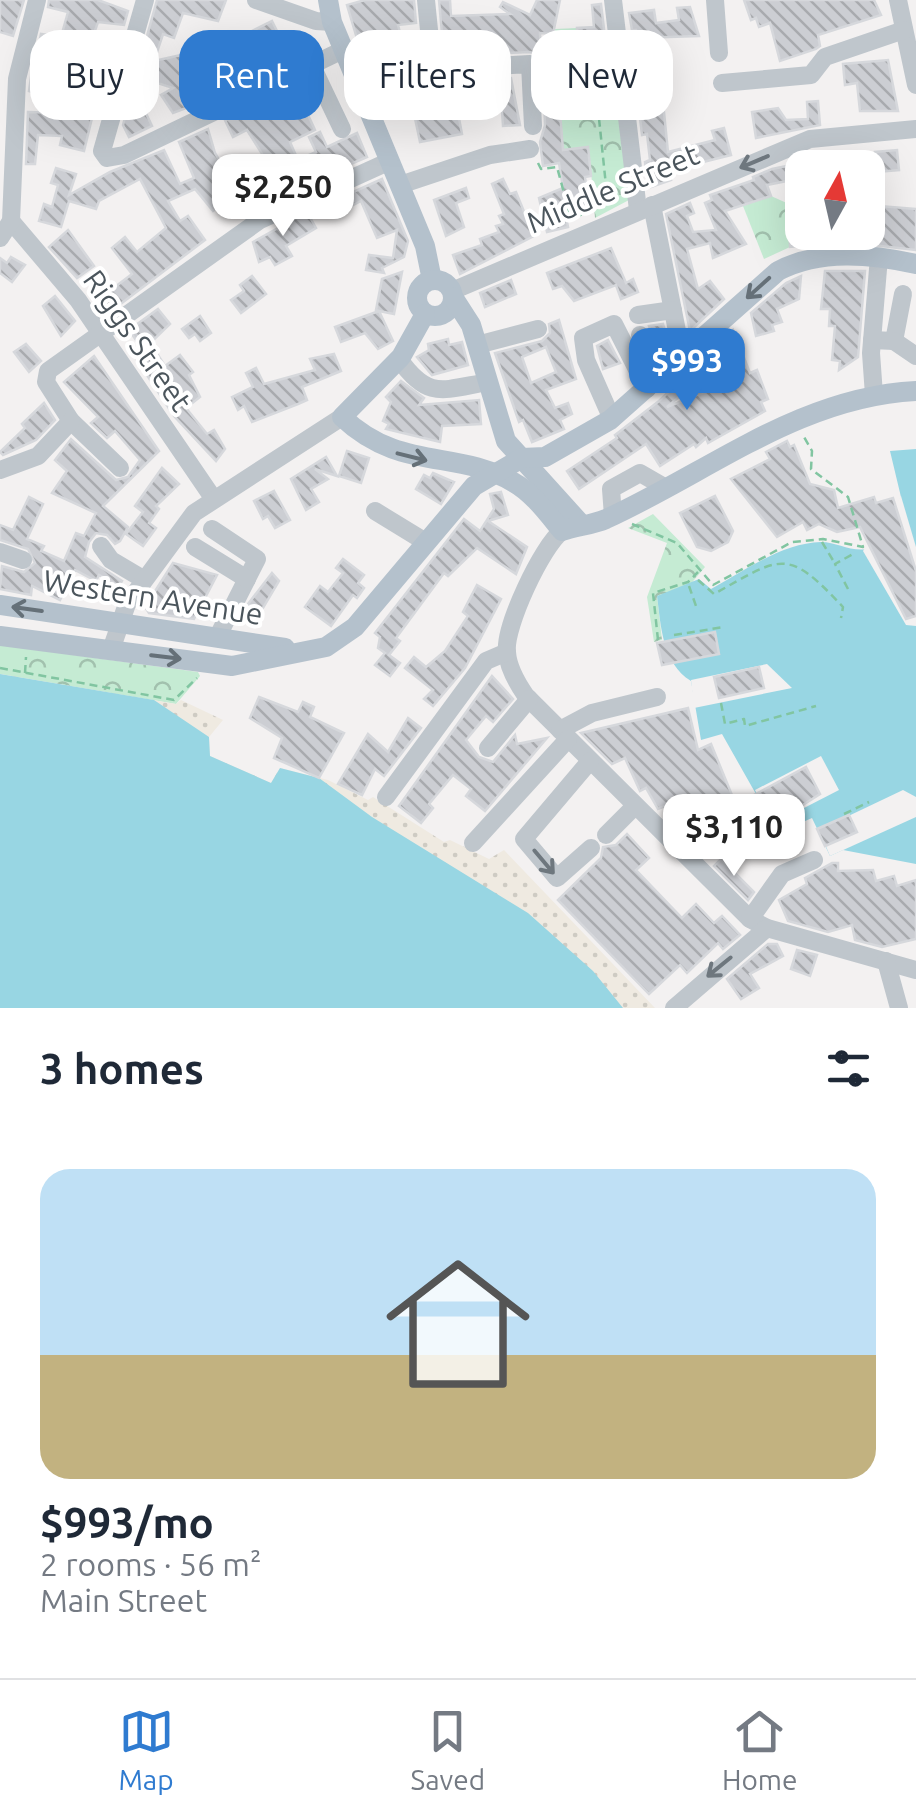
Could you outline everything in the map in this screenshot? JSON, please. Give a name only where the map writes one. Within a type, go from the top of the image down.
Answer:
[{"type":"main road","points":[[328,0],[343,50]]},
{"type":"main road","points":[[373,120],[425,246],[432,280]]},
{"type":"main road","points":[[535,500],[543,468],[612,419],[786,267],[827,257],[879,257],[916,264]]},
{"type":"main road","points":[[432,280],[444,282],[467,316],[506,440],[522,458],[543,468],[572,528]]},
{"type":"main road","points":[[425,314],[417,295],[432,280]]},
{"type":"main road","points":[[425,314],[442,316],[451,308],[453,294]]},
{"type":"main road","points":[[425,314],[398,359],[342,418],[356,431],[398,454],[492,474],[518,485],[572,528],[622,520],[666,488],[795,419],[874,394],[916,391]]},
{"type":"main road","name":"Western Avenue","points":[[0,636],[232,666],[326,647],[346,636],[474,486],[522,458]]},
{"type":"main road","name":"Western Avenue","points":[[0,606],[297,650]]},
{"type":"street","points":[[0,238],[11,220],[17,79],[38,0]]},
{"type":"street","points":[[145,0],[102,152],[108,158],[124,156],[199,120]]},
{"type":"street","points":[[256,0],[316,21],[332,22]]},
{"type":"street","points":[[426,0],[429,30]]},
{"type":"street","points":[[613,0],[644,208],[686,354]]},
{"type":"street","points":[[715,0],[719,53]]},
{"type":"street","points":[[898,0],[916,85]]},
{"type":"street","points":[[722,83],[811,75],[826,57],[908,33]]},
{"type":"street","points":[[324,60],[343,50]]},
{"type":"street","points":[[511,65],[530,64],[533,126]]},
{"type":"street","points":[[324,91],[342,128]]},
{"type":"street","name":"Middle Street","points":[[453,294],[584,233],[810,139],[916,129]]},
{"type":"street","points":[[400,184],[490,154],[530,149]]},
{"type":"street","points":[[120,468],[70,421],[47,383],[46,374],[260,220],[390,161]]},
{"type":"street","name":"Riggs Street","points":[[11,220],[102,333],[213,498]]},
{"type":"street","points":[[874,394],[872,340],[879,257]]},
{"type":"street","points":[[894,341],[903,294]]},
{"type":"street","points":[[638,315],[673,310]]},
{"type":"street","points":[[612,419],[586,360],[583,338],[614,324],[652,385]]},
{"type":"street","points":[[477,345],[538,328]]},
{"type":"street","points":[[640,334],[652,385]]},
{"type":"street","points":[[872,340],[894,341],[916,356]]},
{"type":"street","points":[[398,359],[427,389],[488,382]]},
{"type":"street","points":[[111,650],[119,623],[143,580],[181,526],[213,498],[294,452],[342,418]]},
{"type":"street","points":[[0,470],[38,456],[70,421]]},
{"type":"street","points":[[375,511],[424,542]]},
{"type":"street","points":[[572,528],[540,562],[510,630],[506,652],[529,699],[750,919],[767,928],[916,970]]},
{"type":"street","points":[[212,530],[258,559],[217,638]]},
{"type":"street","points":[[101,546],[111,560],[143,580]]},
{"type":"street","points":[[195,547],[248,578]]},
{"type":"street","points":[[0,552],[22,560]]},
{"type":"street","points":[[386,797],[478,670],[494,656],[506,652]]},
{"type":"street","points":[[473,843],[564,734],[592,713],[658,697]]},
{"type":"street","points":[[488,748],[529,699]]},
{"type":"street","points":[[590,761],[524,839],[557,878],[591,848]]},
{"type":"street","points":[[606,835],[635,806]]},
{"type":"street","points":[[750,919],[782,874],[814,860]]},
{"type":"street","points":[[674,1008],[767,928]]},
{"type":"street","points":[[886,961],[899,1008]]},
{"type":"path","points":[[600,120],[611,222]]},
{"type":"path","points":[[541,169],[557,167],[570,215],[580,213],[584,233]]},
{"type":"path","points":[[622,520],[676,543],[713,585],[792,542],[823,539],[852,549],[863,547],[848,497],[811,469],[812,451],[802,434]]},
{"type":"path","points":[[822,542],[848,589]]},
{"type":"path","points":[[835,564],[853,554]]},
{"type":"path","points":[[698,580],[714,594],[770,563],[808,569],[842,607],[841,618]]},
{"type":"path","points":[[658,640],[653,593],[688,582],[700,570]]},
{"type":"path","points":[[689,586],[696,606]]},
{"type":"path","points":[[674,635],[724,627]]},
{"type":"path","points":[[25,672],[27,651]]},
{"type":"path","points":[[0,668],[174,700],[197,679],[192,672]]},
{"type":"path","points":[[721,703],[725,724],[744,719],[745,726],[816,706]]},
{"type":"path","points":[[844,814],[870,802]]},
{"type":"green space","points":[[561,120],[620,120],[629,200],[595,218],[589,148],[564,156]]},
{"type":"green space","points":[[771,196],[785,202],[785,249],[764,259],[743,206]]},
{"type":"green space","points":[[653,514],[705,567],[689,586],[657,596],[662,640],[654,642],[647,597],[667,543],[628,528]]},
{"type":"green space","points":[[0,645],[198,672],[200,676],[176,704],[0,674]]},
{"type":"sand","points":[[0,674],[176,704],[181,700],[223,720],[209,737],[210,756],[271,783],[280,768],[328,780],[368,800],[373,797],[444,842],[450,840],[489,859],[504,850],[655,1008],[545,1008]]},
{"type":"water","points":[[916,449],[916,864],[843,850],[830,856],[812,818],[778,833],[722,734],[701,740],[691,681],[669,654],[657,596],[699,579],[711,589],[765,558],[807,543],[868,549],[901,497],[890,451]]},
{"type":"water","points":[[0,674],[154,700],[209,737],[210,756],[271,783],[280,768],[319,778],[372,817],[528,913],[593,971],[623,1008],[0,1008]]},
{"type":"pier","points":[[901,496],[916,547],[916,626],[906,625],[863,551]]},
{"type":"pier","points":[[767,664],[792,688],[694,708],[691,680]]},
{"type":"pier","points":[[821,756],[839,790],[773,824],[755,790]]},
{"type":"pier","points":[[903,790],[916,797],[916,817],[830,856],[819,830]]},
{"type":"building","points":[[0,0],[24,0],[13,36],[0,32]]},
{"type":"building","points":[[49,0],[98,0],[128,11],[124,25],[98,22],[95,30],[63,30],[68,12],[48,7]]},
{"type":"building","points":[[157,0],[226,0],[218,21],[183,13],[174,38],[163,34],[159,46],[159,30],[149,30]]},
{"type":"building","points":[[365,0],[414,0],[416,23],[398,25],[399,30],[354,30],[347,5]]},
{"type":"building","points":[[439,0],[450,0],[451,16],[510,14],[500,7],[503,2],[530,15],[537,0],[560,0],[554,30],[531,30],[531,52],[511,53],[511,30],[442,30]]},
{"type":"building","points":[[744,0],[874,0],[881,15],[818,35],[820,46],[816,49],[780,61],[770,23],[759,27],[756,18],[751,20]]},
{"type":"building","points":[[601,4],[604,30],[577,30],[594,27],[592,5]]},
{"type":"building","points":[[690,7],[699,36],[673,37],[673,30],[632,30],[629,13],[654,10],[656,23],[679,20],[677,8]]},
{"type":"building","points":[[272,21],[276,30],[254,30]]},
{"type":"building","points":[[179,55],[179,111],[173,113],[161,95],[173,88],[159,83],[159,60]]},
{"type":"building","points":[[888,60],[898,111],[860,111],[857,83],[845,85],[843,64]]},
{"type":"building","points":[[511,78],[520,125],[503,126],[503,120],[511,120]]},
{"type":"building","points":[[818,101],[820,125],[756,138],[752,112],[778,108],[786,120],[808,119],[807,102]]},
{"type":"building","points":[[28,112],[30,120],[92,120],[84,151],[60,145],[62,136],[38,135],[35,164],[26,164]]},
{"type":"building","points":[[124,120],[149,120],[152,126],[129,137]]},
{"type":"building","points":[[225,120],[310,120],[315,130],[290,142],[298,160],[316,152],[309,137],[320,132],[327,147],[357,133],[367,157],[295,188],[282,159],[269,165],[247,130],[233,137]]},
{"type":"building","points":[[415,120],[459,120],[462,134],[420,142]]},
{"type":"building","points":[[545,120],[561,120],[563,150],[588,147],[591,176],[585,177],[589,207],[565,211],[568,227],[547,232],[539,198],[563,188],[559,163],[543,166],[540,142]]},
{"type":"building","points":[[640,120],[665,120],[668,152],[715,140],[712,131],[724,128],[731,155],[667,171],[671,180],[648,188],[645,162],[650,160],[647,134],[642,135]]},
{"type":"building","points":[[208,129],[215,153],[239,194],[249,189],[256,201],[240,210],[233,198],[227,199],[213,211],[195,189],[168,201],[180,221],[188,216],[205,240],[106,315],[91,296],[102,287],[107,293],[132,274],[112,248],[125,237],[137,252],[166,228],[140,179],[99,201],[96,209],[69,201],[61,227],[39,221],[44,204],[52,207],[58,185],[51,183],[56,168],[76,174],[69,195],[110,172],[164,150],[180,184],[194,178],[179,142]]},
{"type":"building","points":[[897,150],[899,170],[885,171],[885,151]]},
{"type":"building","points":[[785,166],[785,181],[767,185],[771,196],[725,211],[746,244],[713,258],[710,243],[687,249],[698,289],[710,281],[724,299],[690,331],[666,214],[690,203],[694,213],[687,216],[693,232],[716,230],[705,203],[712,200],[710,195],[754,180],[753,177]]},
{"type":"building","points":[[382,179],[408,241],[404,257],[382,268],[384,273],[366,270],[369,255],[393,258],[397,230],[377,238],[361,201],[336,214],[331,202]]},
{"type":"building","points":[[503,179],[510,194],[516,192],[534,236],[460,274],[453,255],[482,245],[480,239],[499,232],[496,226],[503,224],[499,216],[504,214],[492,184]]},
{"type":"building","points":[[466,188],[469,198],[456,203],[464,227],[446,236],[434,200]]},
{"type":"building","points":[[885,206],[916,209],[916,250],[885,246]]},
{"type":"building","points":[[307,212],[316,228],[286,246],[292,256],[275,265],[270,257],[259,262],[253,242]]},
{"type":"building","points":[[68,230],[94,266],[77,278],[49,247]]},
{"type":"building","points":[[611,248],[626,283],[633,279],[638,292],[621,299],[616,285],[574,301],[562,286],[553,289],[547,273]]},
{"type":"building","points":[[11,257],[25,265],[12,282],[0,273],[0,258],[7,263]]},
{"type":"building","points":[[825,271],[865,271],[858,357],[839,370],[840,361],[832,360],[835,326],[829,326],[830,309],[821,309]]},
{"type":"building","points":[[402,272],[394,314],[376,310],[382,279]]},
{"type":"building","points":[[252,276],[266,294],[241,313],[231,300],[244,291],[240,285]]},
{"type":"building","points":[[801,276],[799,299],[777,309],[782,322],[772,325],[774,331],[756,336],[751,313],[786,283]]},
{"type":"building","points":[[511,280],[516,294],[485,307],[480,293]]},
{"type":"building","points":[[55,296],[75,321],[61,336],[43,306]]},
{"type":"building","points":[[158,309],[170,324],[143,350],[129,330]]},
{"type":"building","points":[[379,311],[393,341],[378,349],[365,333],[341,342],[335,327]]},
{"type":"building","points":[[200,316],[211,333],[200,341],[195,334],[189,338],[182,329]]},
{"type":"building","points":[[559,320],[576,379],[546,390],[555,408],[568,403],[572,414],[560,420],[564,429],[532,442],[523,420],[519,422],[495,353],[542,341],[550,333],[549,324]],"holes":[[[546,347],[556,372],[531,383],[522,357]]]},
{"type":"building","points":[[663,324],[670,348],[661,356],[649,326]]},
{"type":"building","points":[[733,330],[750,373],[757,370],[768,399],[761,402],[765,411],[708,443],[706,438],[696,447],[694,444],[660,466],[646,444],[579,489],[567,471],[617,438],[615,435],[659,401]],"holes":[[[727,356],[734,380],[667,407]]]},
{"type":"building","points":[[448,339],[449,345],[462,342],[468,365],[432,375],[417,357],[429,350],[428,344]]},
{"type":"building","points":[[608,340],[620,363],[603,369],[597,346]]},
{"type":"building","points":[[26,344],[41,361],[29,372],[14,352]]},
{"type":"building","points":[[154,349],[165,366],[180,355],[193,372],[189,375],[200,397],[186,408],[207,434],[214,430],[225,449],[216,461],[174,416],[137,360]]},
{"type":"building","points":[[334,354],[341,371],[302,387],[307,400],[252,422],[244,406],[238,410],[232,397],[253,387],[246,373],[256,368],[264,384],[315,370],[310,359]]},
{"type":"building","points":[[94,356],[159,451],[103,506],[128,527],[120,541],[115,544],[107,535],[96,533],[89,542],[85,557],[122,581],[119,586],[99,575],[96,581],[75,570],[60,600],[32,586],[31,595],[0,589],[2,566],[24,572],[35,563],[28,549],[0,540],[0,525],[13,530],[29,497],[43,504],[27,539],[44,546],[41,551],[64,561],[76,533],[84,536],[96,513],[52,493],[67,471],[55,460],[71,439],[116,480],[128,477],[140,460],[115,431],[107,438],[91,423],[98,417],[64,382]]},
{"type":"building","points":[[401,381],[424,398],[419,405],[479,400],[481,424],[442,426],[440,442],[386,429],[389,424],[383,421],[391,402],[386,397]]},
{"type":"building","points":[[44,403],[55,420],[36,440],[3,455],[0,452],[25,428],[22,424]]},
{"type":"building","points":[[787,441],[790,447],[794,445],[810,484],[834,490],[838,508],[874,497],[876,503],[893,498],[916,571],[916,616],[906,619],[860,527],[837,532],[819,524],[807,530],[803,522],[777,537],[731,479],[770,459],[766,452]]},
{"type":"building","points":[[347,451],[369,458],[361,483],[339,476]]},
{"type":"building","points":[[326,457],[337,476],[315,469],[328,479],[311,489],[319,502],[306,510],[291,479]]},
{"type":"building","points":[[162,468],[179,484],[156,506],[159,509],[149,523],[156,528],[143,546],[126,534],[143,512],[135,506]]},
{"type":"building","points":[[433,473],[454,482],[441,504],[416,489],[424,475],[430,478]]},
{"type":"building","points":[[274,491],[290,520],[275,528],[268,516],[263,519],[254,501]]},
{"type":"building","points":[[501,492],[508,515],[488,521],[527,547],[516,574],[477,548],[448,576],[444,573],[396,638],[400,641],[389,655],[400,663],[390,676],[375,665],[385,653],[378,648],[380,637],[375,633],[464,519],[480,531],[494,509],[490,494]]},
{"type":"building","points":[[715,496],[733,531],[728,542],[711,551],[697,547],[680,513]]},
{"type":"building","points":[[343,559],[364,575],[358,583],[364,588],[357,598],[353,595],[331,626],[305,607],[320,586],[328,592],[343,573],[336,568]]},
{"type":"building","points":[[173,563],[217,575],[194,619],[149,613],[145,607]]},
{"type":"building","points":[[272,573],[279,581],[260,613],[248,604]]},
{"type":"building","points":[[477,585],[501,599],[465,668],[433,706],[424,699],[433,690],[405,668],[414,657],[426,667],[445,651],[468,616],[463,612]]},
{"type":"building","points":[[715,632],[719,654],[662,665],[657,643]]},
{"type":"building","points":[[759,667],[764,688],[719,698],[714,677]]},
{"type":"building","points":[[492,676],[513,699],[493,722],[486,716],[466,740],[479,757],[493,762],[515,735],[517,744],[547,738],[485,811],[466,796],[471,789],[453,775],[429,804],[433,808],[421,823],[399,806]]},
{"type":"building","points":[[259,697],[298,712],[303,702],[314,707],[310,717],[344,733],[319,778],[274,758],[282,738],[250,718]]},
{"type":"building","points":[[688,708],[698,750],[711,744],[734,800],[678,824],[670,804],[658,809],[646,788],[640,791],[625,758],[612,764],[581,733]]},
{"type":"building","points":[[408,718],[421,728],[384,776],[375,769],[362,795],[338,784],[368,734],[388,752]]},
{"type":"building","points":[[806,767],[820,794],[773,824],[767,823],[752,796]]},
{"type":"building","points":[[849,815],[857,832],[825,846],[817,829]]},
{"type":"building","points":[[627,834],[649,858],[636,870],[682,918],[696,904],[714,923],[722,916],[740,935],[723,949],[718,943],[687,973],[680,965],[649,994],[558,900],[601,858],[603,847],[616,845]]},
{"type":"building","points":[[721,859],[754,892],[748,900],[714,866]]},
{"type":"building","points":[[838,863],[838,871],[873,870],[876,881],[894,876],[897,886],[916,880],[916,939],[882,947],[855,940],[852,925],[828,932],[788,921],[779,900],[807,884],[805,878]]},
{"type":"building","points":[[768,944],[777,944],[783,956],[750,974],[759,988],[741,999],[727,979]]},
{"type":"building","points":[[797,950],[817,955],[810,976],[791,969]]}]
